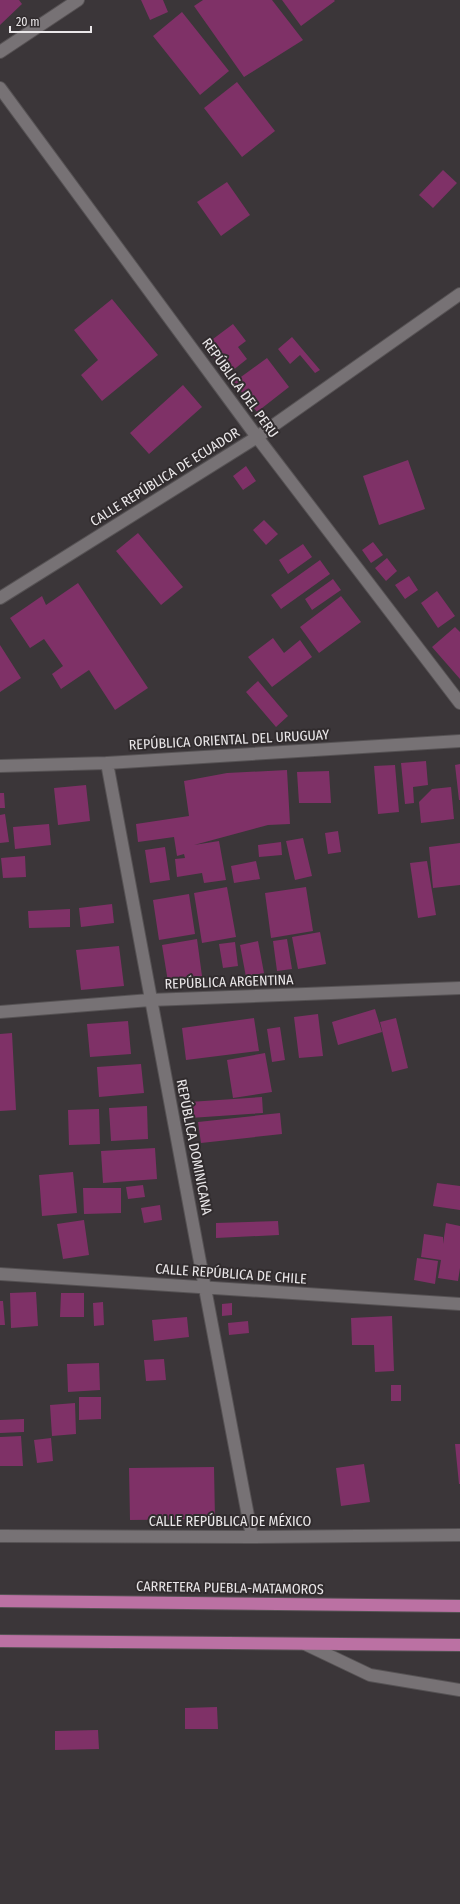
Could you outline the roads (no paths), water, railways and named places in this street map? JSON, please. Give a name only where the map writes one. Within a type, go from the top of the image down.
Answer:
[{"type":"main road","name":"CARRETERA PUEBLA-MATAMOROS","points":[[0,1601],[460,1606]]},
{"type":"main road","points":[[0,1641],[460,1645]]},
{"type":"street","points":[[0,52],[78,0]]},
{"type":"street","name":"REPÚBLICA DEL PERU","points":[[0,88],[257,437],[460,703]]},
{"type":"street","name":"CALLE REPÚBLICA DE ECUADOR","points":[[0,598],[257,437],[460,294]]},
{"type":"street","name":"REPÚBLICA ORIENTAL DEL URUGUAY","points":[[0,766],[107,762],[460,741]]},
{"type":"street","name":"REPÚBLICA DOMINICANA","points":[[107,762],[150,1000],[206,1287],[252,1537]]},
{"type":"street","name":"REPÚBLICA ARGENTINA","points":[[0,1012],[150,1000],[460,988]]},
{"type":"street","name":"CALLE REPÚBLICA DE CHILE","points":[[0,1274],[460,1304]]},
{"type":"street","name":"CALLE REPÚBLICA DE MÉXICO","points":[[0,1536],[252,1537],[460,1535]]},
{"type":"street","points":[[305,1644],[370,1675],[460,1690]]}]
